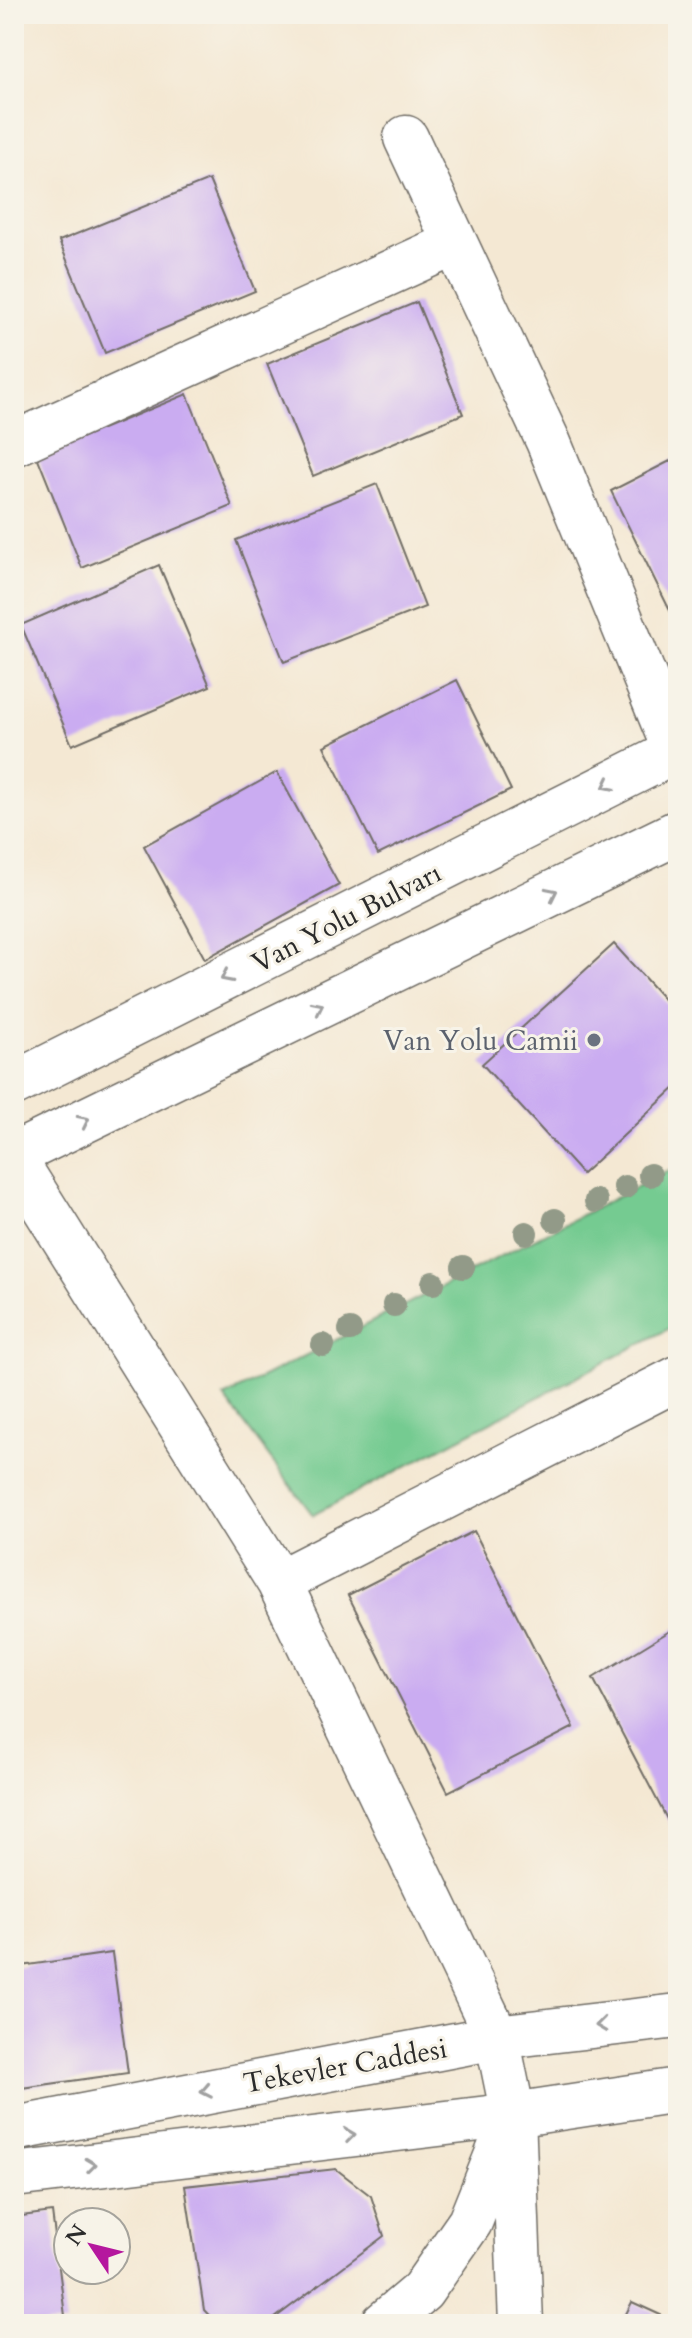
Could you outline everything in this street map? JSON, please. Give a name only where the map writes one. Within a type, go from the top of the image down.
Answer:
[{"type":"street","points":[[406,138],[548,441],[677,751]]},
{"type":"street","points":[[14,444],[455,243]]},
{"type":"street","name":"Van Yolu Bulvarı","points":[[14,1084],[677,751]]},
{"type":"street","points":[[521,2324],[513,2115],[497,2037],[279,1582],[14,1157],[678,832]]},
{"type":"street","points":[[279,1582],[678,1378]]},
{"type":"street","name":"Tekevler Caddesi","points":[[14,2129],[497,2037],[678,2016]]},
{"type":"street","points":[[14,2175],[513,2115],[678,2090]]},
{"type":"street","points":[[383,2324],[422,2291],[470,2222],[513,2115]]},
{"type":"green space","points":[[678,1166],[678,1324],[313,1515],[224,1397]]},
{"type":"building","points":[[209,180],[255,291],[105,353],[59,241]]},
{"type":"building","points":[[417,302],[463,414],[313,476],[267,364]]},
{"type":"building","points":[[187,394],[232,506],[82,568],[37,456]]},
{"type":"building","points":[[678,457],[678,627],[611,491]]},
{"type":"building","points":[[377,484],[425,607],[284,662],[236,540]]},
{"type":"building","points":[[159,565],[210,686],[72,745],[21,625]]},
{"type":"building","points":[[457,680],[511,790],[378,855],[324,746]]},
{"type":"building","points":[[277,772],[339,885],[205,959],[144,846]]},
{"type":"building","name":"Van Yolu Camii","points":[[614,944],[678,1015],[678,1085],[582,1174],[482,1064]]},
{"type":"building","points":[[474,1531],[574,1727],[448,1792],[348,1595]]},
{"type":"building","points":[[678,1626],[678,1840],[593,1678]]},
{"type":"building","points":[[112,1953],[128,2073],[14,2089],[14,1967]]},
{"type":"building","points":[[336,2169],[371,2196],[384,2236],[267,2324],[217,2324],[204,2310],[185,2186]]},
{"type":"building","points":[[52,2212],[52,2286],[61,2286],[66,2324],[14,2324],[14,2217]]},
{"type":"building","points":[[632,2302],[678,2323],[678,2324],[621,2324]]},
{"type":"place","name":"Van Yolu Camii","points":[[594,1040]]}]
